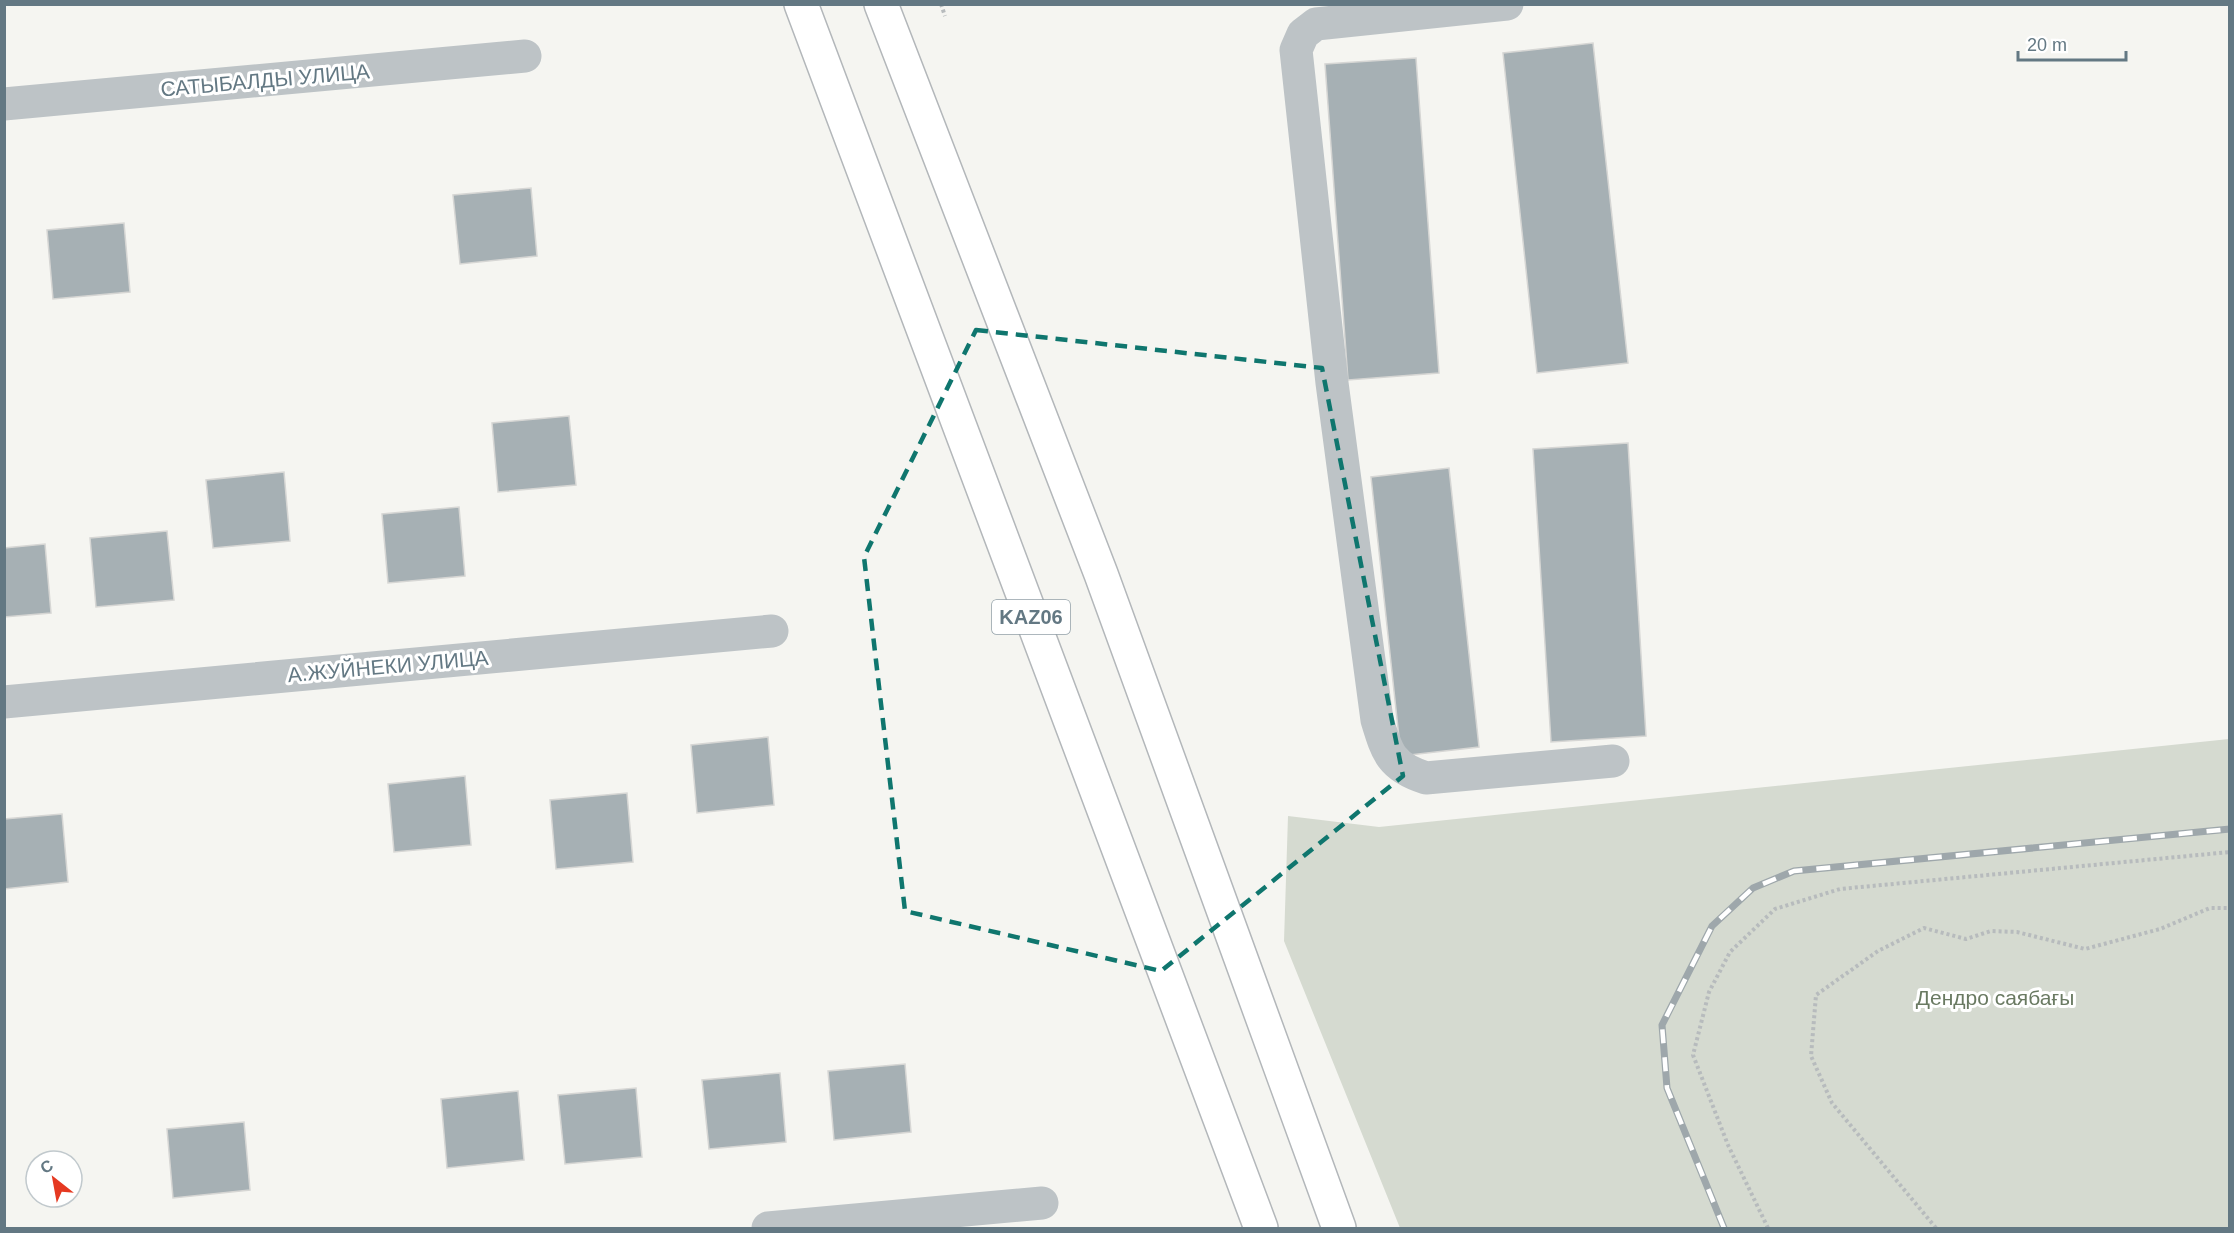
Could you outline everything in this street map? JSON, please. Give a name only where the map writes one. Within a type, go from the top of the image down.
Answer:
[{"type":"highway","name":"KАZ06","points":[[801,4],[1261,1228]]},
{"type":"highway","points":[[881,4],[1101,574],[1339,1228]]},
{"type":"street","points":[[1507,4],[1316,24],[1303,34],[1296,50],[1332,383],[1375,708],[1386,750],[1407,772],[1426,778],[1613,761]]},
{"type":"street","name":"САТЫБАЛДЫ УЛИЦА","points":[[4,104],[525,56]]},
{"type":"street","name":"А.ЖУЙНЕКИ УЛИЦА","points":[[4,702],[772,631]]},
{"type":"street","points":[[768,1228],[1042,1203]]},
{"type":"path","points":[[941,4],[945,16]]},
{"type":"path","points":[[1768,1228],[1728,1145],[1693,1055],[1709,992],[1730,952],[1775,909],[1840,889],[2229,852]]},
{"type":"path","points":[[1936,1228],[1832,1103],[1811,1056],[1816,995],[1878,951],[1924,928],[1966,939],[1991,931],[2017,932],[2085,949],[2160,929],[2210,908],[2229,908]]},
{"type":"highlighted area","points":[[976,330],[1322,368],[1403,776],[1161,971],[905,911],[864,557]]},
{"type":"green space","name":"Дендро саябағы","points":[[2229,739],[2229,1228],[1400,1228],[1284,941],[1288,816],[1379,827]]},
{"type":"building","points":[[1593,43],[1628,363],[1537,373],[1503,53]]},
{"type":"building","points":[[1416,58],[1439,373],[1348,380],[1325,64]]},
{"type":"building","points":[[531,188],[537,256],[460,264],[453,195]]},
{"type":"building","points":[[124,223],[130,292],[53,299],[47,230]]},
{"type":"building","points":[[569,416],[576,485],[498,492],[492,423]]},
{"type":"building","points":[[1628,443],[1646,736],[1551,742],[1533,449]]},
{"type":"building","points":[[1449,468],[1479,747],[1401,756],[1371,477]]},
{"type":"building","points":[[284,472],[290,541],[213,548],[206,480]]},
{"type":"building","points":[[459,507],[465,576],[388,583],[382,514]]},
{"type":"building","points":[[167,531],[174,600],[96,607],[90,538]]},
{"type":"building","points":[[45,544],[51,613],[4,617],[4,548]]},
{"type":"building","points":[[768,737],[774,805],[697,813],[691,745]]},
{"type":"building","points":[[465,776],[471,845],[394,852],[388,784]]},
{"type":"building","points":[[627,793],[633,862],[556,869],[550,800]]},
{"type":"building","points":[[62,814],[68,882],[4,889],[4,819]]},
{"type":"building","points":[[905,1064],[911,1132],[834,1140],[828,1071]]},
{"type":"building","points":[[780,1073],[786,1142],[709,1149],[702,1080]]},
{"type":"building","points":[[636,1088],[642,1157],[565,1164],[558,1095]]},
{"type":"building","points":[[518,1091],[524,1160],[447,1168],[441,1099]]},
{"type":"building","points":[[244,1122],[250,1190],[173,1198],[167,1129]]},
{"type":"railway","points":[[1724,1228],[1667,1088],[1662,1025],[1712,926],[1753,888],[1794,871],[2230,829]]}]
